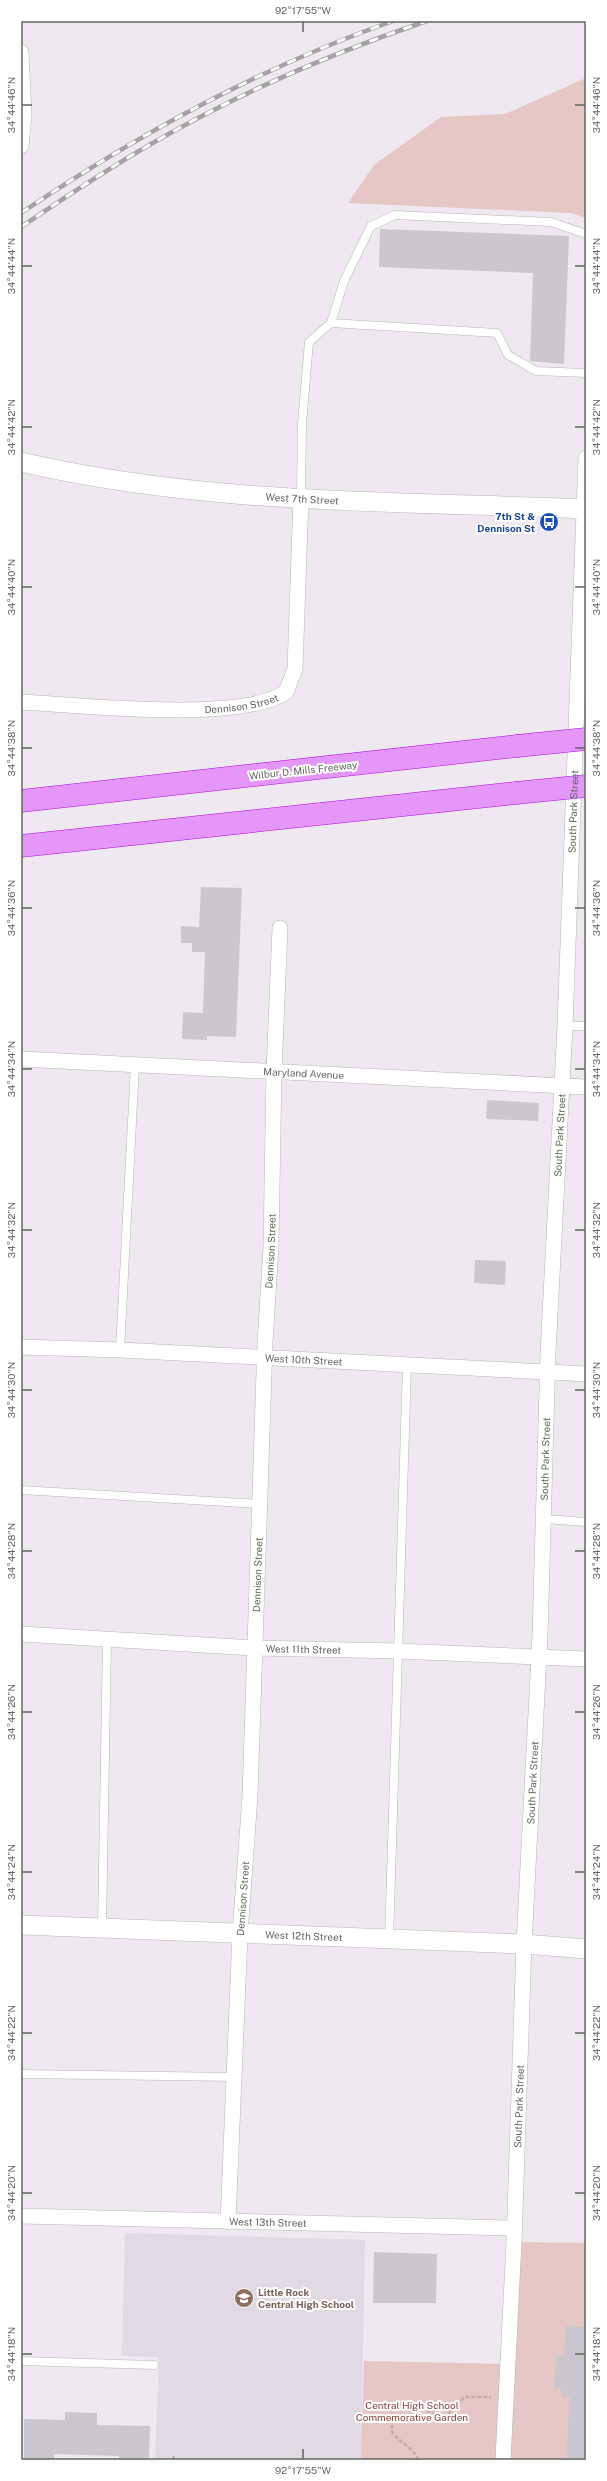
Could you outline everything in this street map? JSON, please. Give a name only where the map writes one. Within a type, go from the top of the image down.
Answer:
[{"type":"highway","name":"Wilbur D. Mills Freeway","points":[[21,801],[586,739]]},
{"type":"highway","points":[[21,846],[586,786]]},
{"type":"street","points":[[21,52],[24,114],[21,146]]},
{"type":"street","name":"South Park Street","points":[[503,2460],[514,2228],[524,1944],[539,1657],[548,1372],[565,1026],[586,509],[586,458]]},
{"type":"street","name":"West 7th Street","points":[[21,462],[110,479],[186,490],[301,497],[586,509]]},
{"type":"street","name":"Dennison Street","points":[[21,702],[163,709],[222,708],[267,702],[286,692],[295,669],[301,497]]},
{"type":"street","name":"Dennison Street","points":[[228,2222],[240,1934],[250,1796],[264,1359],[271,1246],[274,1071],[280,928]]},
{"type":"street","name":"Maryland Avenue","points":[[21,1059],[586,1087]]},
{"type":"street","name":"West 10th Street","points":[[21,1347],[120,1350],[264,1359],[586,1374]]},
{"type":"street","name":"West 11th Street","points":[[21,1634],[254,1648],[398,1651],[586,1659]]},
{"type":"street","name":"West 12th Street","points":[[21,1925],[524,1944],[586,1949]]},
{"type":"street","name":"West 13th Street","points":[[21,2216],[514,2228]]},
{"type":"lane","points":[[301,497],[302,424],[309,342],[331,323],[344,281],[371,226],[395,215],[551,222],[586,234]]},
{"type":"lane","points":[[331,323],[497,333],[508,355],[536,371],[586,373]]},
{"type":"lane","points":[[565,1026],[586,1026]]},
{"type":"lane","points":[[120,1350],[135,1065]]},
{"type":"lane","points":[[389,1940],[408,1365]]},
{"type":"lane","points":[[21,1490],[260,1504]]},
{"type":"lane","points":[[544,1519],[586,1522]]},
{"type":"lane","points":[[102,1928],[107,1640]]},
{"type":"lane","points":[[21,2074],[234,2077]]},
{"type":"lane","points":[[21,2362],[154,2365]]},
{"type":"path","points":[[418,2460],[413,2450],[395,2437],[391,2430],[393,2424],[390,2415],[395,2404],[410,2403],[443,2417],[464,2397],[493,2397]]},
{"type":"path","points":[[173,2460],[174,2455]]},
{"type":"shaded area","name":"Little Rock Central High School","points":[[125,2233],[365,2240],[361,2460],[155,2460],[159,2357],[122,2356]]},
{"type":"green space","points":[[586,78],[586,218],[571,213],[348,203],[374,165],[441,117],[505,114]]},
{"type":"green space","name":"Central High School Commemorative Garden","points":[[514,2242],[586,2243],[586,2460],[361,2460],[364,2361],[507,2364]]},
{"type":"building","points":[[380,229],[569,236],[564,364],[530,361],[533,273],[379,267]]},
{"type":"building","points":[[201,887],[242,888],[236,1037],[207,1036],[207,1040],[182,1039],[183,1012],[203,1013],[205,952],[192,952],[192,943],[181,943],[181,926],[199,927]]},
{"type":"building","points":[[487,1100],[539,1103],[538,1121],[486,1119]]},
{"type":"building","points":[[475,1260],[506,1261],[505,1285],[474,1283]]},
{"type":"building","points":[[374,2252],[437,2254],[436,2303],[373,2303]]},
{"type":"building","points":[[566,2326],[586,2327],[586,2460],[566,2460],[570,2397],[561,2397],[561,2389],[554,2389],[556,2356],[564,2356]]},
{"type":"building","points":[[65,2412],[97,2413],[97,2425],[150,2426],[149,2460],[119,2460],[119,2456],[54,2454],[54,2460],[24,2459],[24,2419],[65,2420]]},
{"type":"railway","points":[[21,213],[110,156],[201,105],[295,60],[393,21]]},
{"type":"railway","points":[[21,227],[85,184],[134,154],[217,108],[321,61],[391,33],[427,21]]},
{"type":"place","name":"7th St & Dennison St","points":[[549,522]]},
{"type":"place","name":"Little Rock Central High School","points":[[244,2298]]}]
